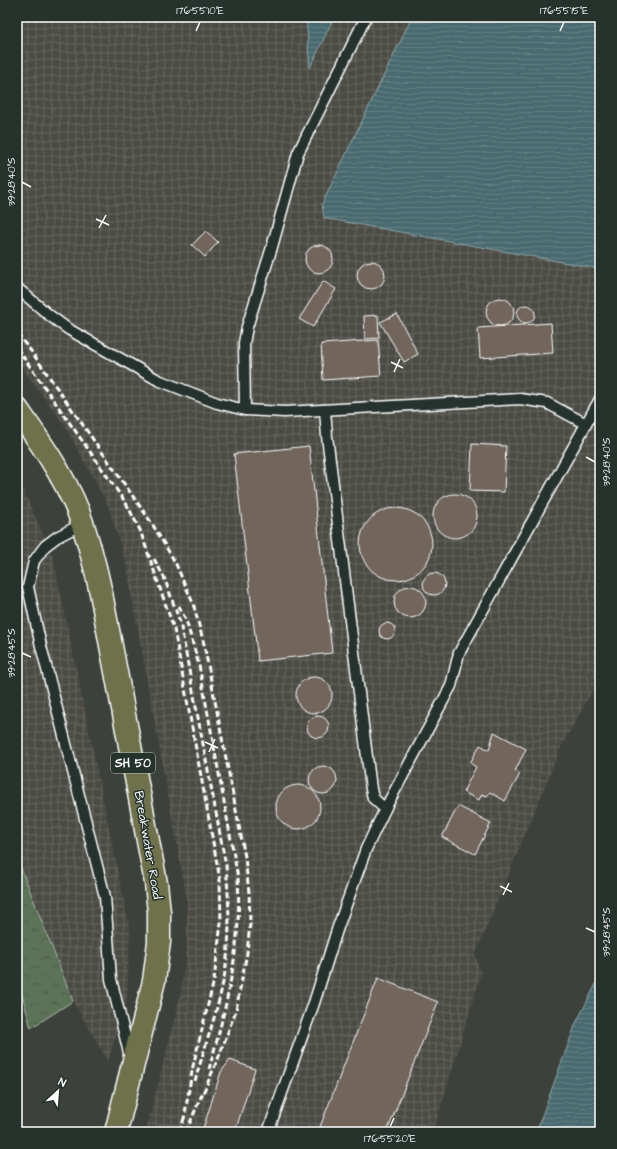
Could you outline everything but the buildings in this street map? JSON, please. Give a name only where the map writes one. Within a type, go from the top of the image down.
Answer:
[{"type":"highway","name":"Breakwater Road","points":[[17,409],[60,475],[82,524],[91,550],[101,593],[156,883],[159,912],[159,942],[154,982],[116,1132]]},
{"type":"lane","points":[[245,410],[244,344],[247,327],[272,247],[298,154],[366,17]]},
{"type":"lane","points":[[17,288],[68,329],[158,380],[217,404],[245,410],[285,412],[520,399],[547,403],[586,424]]},
{"type":"lane","points":[[268,1132],[314,1003],[337,930],[366,849],[385,809],[451,686],[459,653],[600,399]]},
{"type":"lane","points":[[325,410],[326,436],[371,789],[373,798],[385,809]]},
{"type":"lane","points":[[82,524],[57,537],[45,546],[34,561],[28,587],[41,646],[105,897],[111,979],[133,1068]]},
{"type":"shaded area","points":[[17,17],[306,17],[310,68],[334,17],[412,17],[322,204],[324,218],[600,269],[600,677],[562,745],[475,955],[481,974],[433,1132],[146,1132],[180,997],[187,949],[187,900],[126,563],[108,505],[64,424],[17,361]]},
{"type":"shaded area","points":[[17,476],[53,557],[130,931],[127,998],[108,1061],[73,1001],[17,858]]},
{"type":"green space","points":[[17,858],[73,1001],[31,1028],[17,976]]},
{"type":"water","points":[[306,17],[334,17],[310,68]]},
{"type":"water","points":[[412,17],[600,17],[600,269],[324,218],[322,204]]},
{"type":"water","points":[[600,976],[600,1132],[536,1132],[576,1023]]},
{"type":"railway","points":[[17,334],[31,351],[151,522],[175,562],[193,603],[204,644],[245,857],[249,893],[250,923],[247,953],[236,1010],[220,1054],[201,1098]]},
{"type":"railway","points":[[17,348],[126,503],[140,530],[174,629],[220,880],[221,923],[214,980],[193,1066],[184,1119]]},
{"type":"railway","points":[[154,559],[164,577],[180,622],[226,866],[229,905],[227,959],[216,1013],[195,1081]]},
{"type":"railway","points":[[179,606],[186,620],[199,665],[238,878],[238,927],[232,974],[222,1021],[209,1069]]},
{"type":"railway","points":[[186,1132],[203,1092]]},
{"type":"railway","points":[[180,1132],[185,1115]]}]
